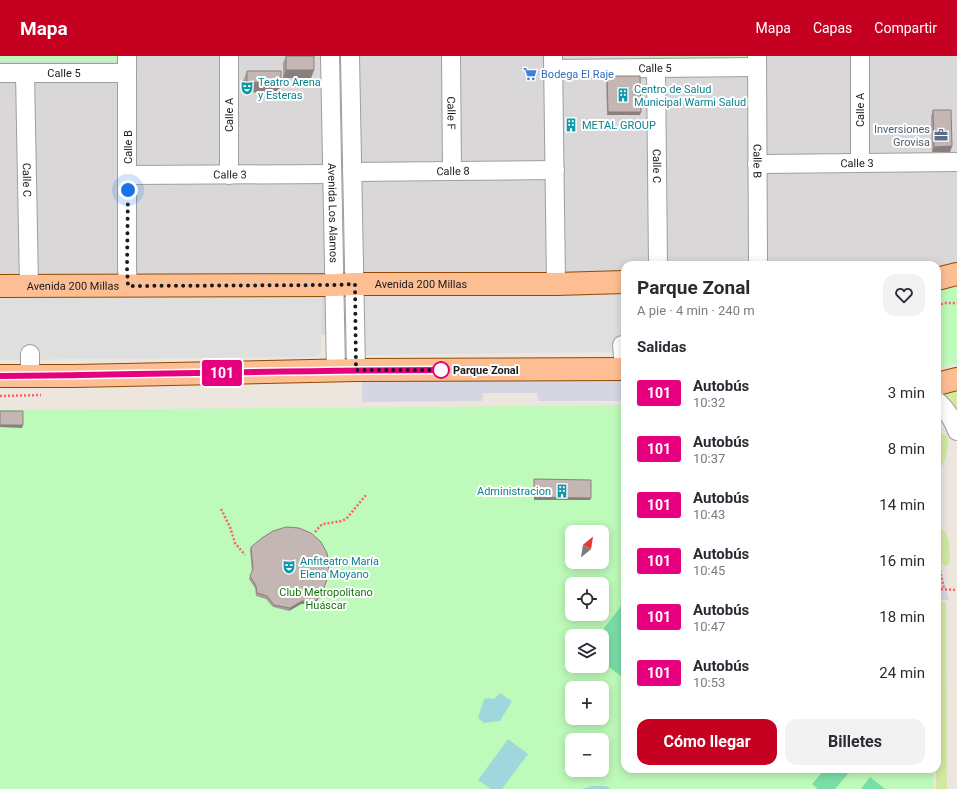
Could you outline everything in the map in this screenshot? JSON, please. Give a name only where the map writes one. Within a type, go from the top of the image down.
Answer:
[{"type":"main road","name":"Avenida 200 Millas","points":[[0,286],[556,284],[621,282]]},
{"type":"main road","points":[[0,376],[346,370],[621,369]]},
{"type":"main road","points":[[941,383],[957,379]]},
{"type":"street","name":"Calle A","points":[[229,56],[229,175]]},
{"type":"street","name":"Avenida Los Alamos","points":[[330,56],[332,174],[345,284]]},
{"type":"street","name":"Avenida Los Alamos","points":[[346,370],[345,284],[352,172],[350,56]]},
{"type":"street","name":"Calle F","points":[[451,56],[452,171]]},
{"type":"street","name":"Calle A","points":[[860,56],[860,163]]},
{"type":"street","name":"Calle 5","points":[[553,62],[656,68],[758,62]]},
{"type":"street","points":[[553,62],[556,284]]},
{"type":"street","name":"Calle B","points":[[758,62],[758,261]]},
{"type":"street","name":"Calle 5","points":[[0,73],[26,73],[127,65]]},
{"type":"street","name":"Calle B","points":[[127,65],[128,286]]},
{"type":"street","name":"Calle C","points":[[656,68],[658,261]]},
{"type":"street","name":"Calle C","points":[[26,73],[29,286]]},
{"type":"street","name":"Calle 3","points":[[758,164],[957,162]]},
{"type":"street","name":"Calle 8","points":[[352,172],[555,170]]},
{"type":"street","name":"Calle 3","points":[[128,175],[332,174]]},
{"type":"street","points":[[30,354],[30,376]]},
{"type":"street","points":[[941,404],[954,422],[957,431]]},
{"type":"path","points":[[941,304],[957,303]]},
{"type":"path","points":[[315,532],[323,524],[342,521],[347,518],[366,494]]},
{"type":"path","points":[[221,509],[230,527],[235,542],[245,555]]},
{"type":"path","points":[[941,575],[944,589],[957,590]]},
{"type":"shaded area","points":[[0,56],[957,56],[957,311],[941,331],[941,261],[621,261],[621,335],[0,335]]},
{"type":"shaded area","points":[[621,288],[621,352],[364,355],[359,351],[364,292]]},
{"type":"shaded area","points":[[313,290],[322,296],[321,352],[315,357],[0,360],[0,295]]},
{"type":"shaded area","points":[[621,374],[621,401],[538,401],[537,393],[483,393],[482,401],[362,402],[362,376]]},
{"type":"shaded area","points":[[941,572],[942,574],[949,600],[941,600]]},
{"type":"green space","points":[[0,56],[118,56],[118,61],[0,61]]},
{"type":"green space","points":[[588,56],[747,56],[747,57]]},
{"type":"green space","points":[[957,286],[957,363],[941,368],[941,288]]},
{"type":"green space","points":[[957,384],[957,422],[954,410],[941,392]]},
{"type":"green space","name":"Club Metropolitano Huáscar","points":[[621,405],[621,773],[933,773],[934,789],[0,789],[0,410]]},
{"type":"green space","points":[[941,434],[947,436],[948,440],[945,458],[941,468]]},
{"type":"green space","points":[[941,529],[945,531],[949,544],[950,562],[947,566],[944,566],[941,562]]},
{"type":"green space","points":[[941,602],[946,602],[947,789],[936,789],[936,773],[941,773]]},
{"type":"green space","points":[[621,606],[621,676],[609,667],[609,629],[603,629]]},
{"type":"green space","points":[[822,773],[849,773],[835,789],[818,789],[812,784]]},
{"type":"green space","points":[[870,777],[885,789],[861,789]]},
{"type":"water","points":[[500,693],[512,701],[500,721],[484,723],[478,718],[484,699],[494,699]]},
{"type":"water","points":[[508,739],[528,754],[502,789],[491,789],[478,780]]},
{"type":"water","points":[[593,786],[606,786],[611,789],[581,789]]},
{"type":"building","points":[[286,56],[314,56],[314,70],[286,70]]},
{"type":"building","points":[[247,71],[281,71],[281,83],[247,82]]},
{"type":"building","name":"Centro de Salud Municipal Warmi Salud","points":[[607,76],[640,76],[641,112],[608,112]]},
{"type":"building","name":"Inversiones Grovisa","points":[[933,110],[951,110],[952,146],[934,147]]},
{"type":"building","points":[[0,411],[23,411],[23,425],[0,425]]},
{"type":"building","name":"Administracion","points":[[534,479],[591,480],[591,498],[534,497]]},
{"type":"building","points":[[286,527],[299,528],[311,533],[321,542],[327,553],[329,566],[323,591],[316,601],[302,601],[290,608],[274,605],[267,596],[257,593],[256,586],[250,576],[253,569],[251,547],[273,531]]},
{"type":"bus line","name":"101","points":[[0,376],[444,370]]},
{"type":"place","name":"Bodega El Raje","points":[[530,74]]},
{"type":"place","name":"Teatro Arena y Esteras","points":[[247,88]]},
{"type":"place","name":"Centro de Salud Municipal Warmi Salud","points":[[623,95]]},
{"type":"place","name":"METAL GROUP","points":[[571,125]]},
{"type":"place","name":"Inversiones Grovisa","points":[[941,135]]},
{"type":"place","name":"Parque Zonal","points":[[441,370]]},
{"type":"place","name":"Administracion","points":[[562,491]]},
{"type":"place","name":"Anfiteatro María Elena Moyano","points":[[289,567]]},
{"type":"route","points":[[128,190],[128,286],[355,284],[356,370],[444,370],[441,370]]}]
